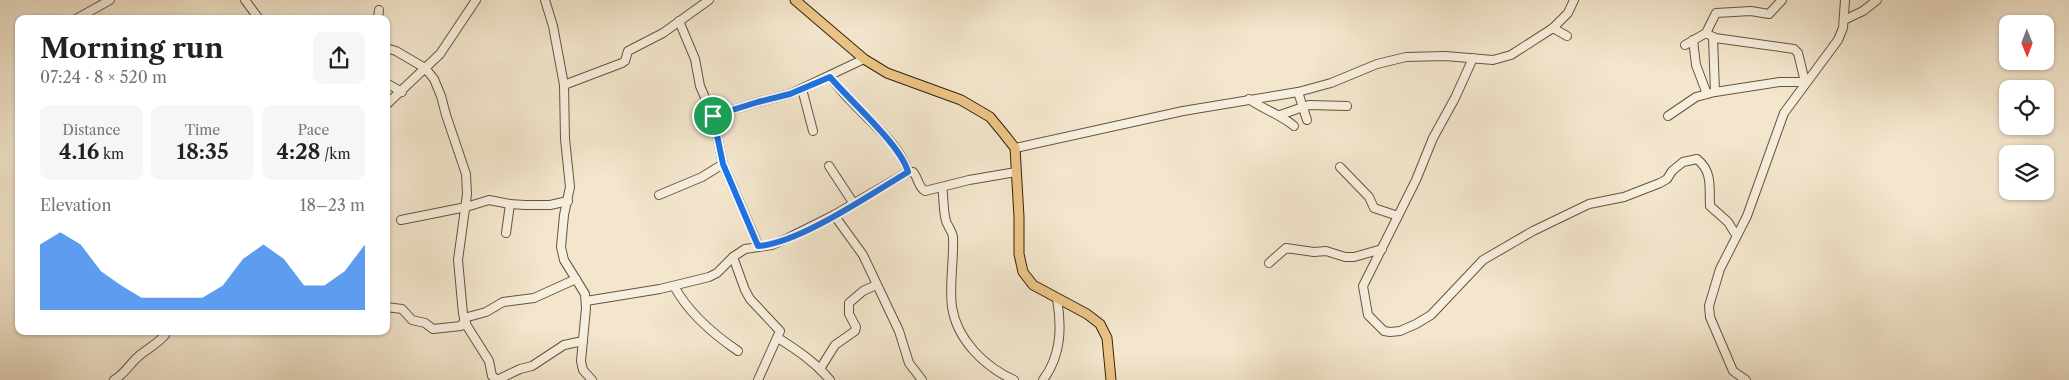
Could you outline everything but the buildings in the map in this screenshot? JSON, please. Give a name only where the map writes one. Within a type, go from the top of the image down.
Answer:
[{"type":"main road","points":[[795,0],[864,58],[887,74],[961,100],[990,117],[1015,148],[1019,254],[1023,272],[1032,285],[1087,314],[1100,324],[1107,338],[1111,380]]},
{"type":"street","points":[[83,15],[110,0]]},
{"type":"street","points":[[245,0],[256,15]]},
{"type":"street","points":[[390,102],[440,54],[476,0]]},
{"type":"street","points":[[545,0],[553,26],[564,85],[565,139],[570,187],[564,215],[561,247],[564,260],[576,279],[586,301],[583,368],[592,380]]},
{"type":"street","points":[[564,85],[622,64],[625,61],[628,50],[663,33],[709,0]]},
{"type":"street","points":[[1015,148],[1183,111],[1298,92],[1331,83],[1377,64],[1406,57],[1445,56],[1493,60],[1511,55],[1552,28],[1568,13],[1574,0]]},
{"type":"street","points":[[1711,93],[1709,35],[1716,13],[1751,11],[1769,14],[1782,0]]},
{"type":"street","points":[[1746,380],[1733,371],[1709,312],[1720,269],[1747,216],[1784,113],[1805,82],[1838,40],[1843,28],[1845,0]]},
{"type":"street","points":[[1844,20],[1863,11],[1877,0]]},
{"type":"street","points":[[378,15],[379,10]]},
{"type":"street","points":[[680,21],[695,59],[700,86],[713,116],[723,164],[758,246]]},
{"type":"street","points":[[1552,28],[1566,36]]},
{"type":"street","points":[[1685,45],[1692,40],[1709,35],[1794,49],[1798,53],[1805,82]]},
{"type":"street","points":[[1692,40],[1696,65],[1711,93]]},
{"type":"street","points":[[390,49],[425,68],[434,79],[466,174],[466,207],[458,260],[464,319],[489,361],[492,376],[497,380],[520,369],[532,366],[564,344],[583,341]]},
{"type":"street","points":[[713,116],[802,89],[830,77],[864,58]]},
{"type":"street","points":[[1474,58],[1433,138],[1416,180],[1363,286],[1368,315],[1384,331],[1390,332],[1416,324],[1431,315],[1483,260],[1533,231],[1589,204],[1624,197],[1660,183],[1667,179],[1672,171],[1683,162],[1697,159],[1704,164],[1708,171],[1710,206],[1728,222],[1736,235]]},
{"type":"street","points":[[830,77],[885,136],[906,163],[908,172]]},
{"type":"street","points":[[1668,116],[1696,97],[1711,93],[1780,82],[1805,82]]},
{"type":"street","points":[[390,85],[402,92]]},
{"type":"street","points":[[802,89],[813,131]]},
{"type":"street","points":[[1298,92],[1307,120]]},
{"type":"street","points":[[1249,99],[1268,112],[1280,115],[1294,126]]},
{"type":"street","points":[[1280,115],[1309,105],[1347,106]]},
{"type":"street","points":[[659,195],[702,178],[723,164]]},
{"type":"street","points":[[829,166],[854,204]]},
{"type":"street","points":[[1340,167],[1369,197],[1374,208],[1398,216]]},
{"type":"street","points":[[586,301],[674,286],[709,277],[745,249],[772,245],[834,215],[908,172],[915,174],[921,189],[924,191],[969,180],[1016,172]]},
{"type":"street","points":[[942,187],[946,222],[953,236],[952,306],[955,319],[973,350],[990,366],[1014,380]]},
{"type":"street","points":[[401,220],[466,207],[490,200],[510,204],[550,205],[568,201]]},
{"type":"street","points":[[506,233],[510,204]]},
{"type":"street","points":[[834,215],[863,255],[899,331],[909,363],[922,380]]},
{"type":"street","points":[[1269,263],[1286,248],[1314,252],[1326,251],[1345,257],[1354,257],[1382,249]]},
{"type":"street","points":[[733,257],[745,290],[759,309],[779,329],[778,338],[758,380]]},
{"type":"street","points":[[390,308],[402,309],[412,320],[425,323],[434,328],[461,326],[464,319],[486,312],[504,302],[534,298],[576,279]]},
{"type":"street","points":[[820,369],[835,345],[855,331],[856,327],[849,314],[849,303],[863,291],[876,285]]},
{"type":"street","points":[[674,286],[679,296],[699,320],[719,338],[738,351]]},
{"type":"street","points":[[1043,380],[1050,372],[1056,359],[1059,343],[1060,318],[1057,299]]},
{"type":"street","points":[[114,380],[165,335]]},
{"type":"street","points":[[778,338],[800,352],[830,380]]},
{"type":"street","points":[[1050,372],[1051,380]]},
{"type":"route","points":[[830,77],[885,136],[906,163],[908,172],[814,226],[772,245],[758,246],[723,164],[713,116],[790,94],[830,77]]}]
